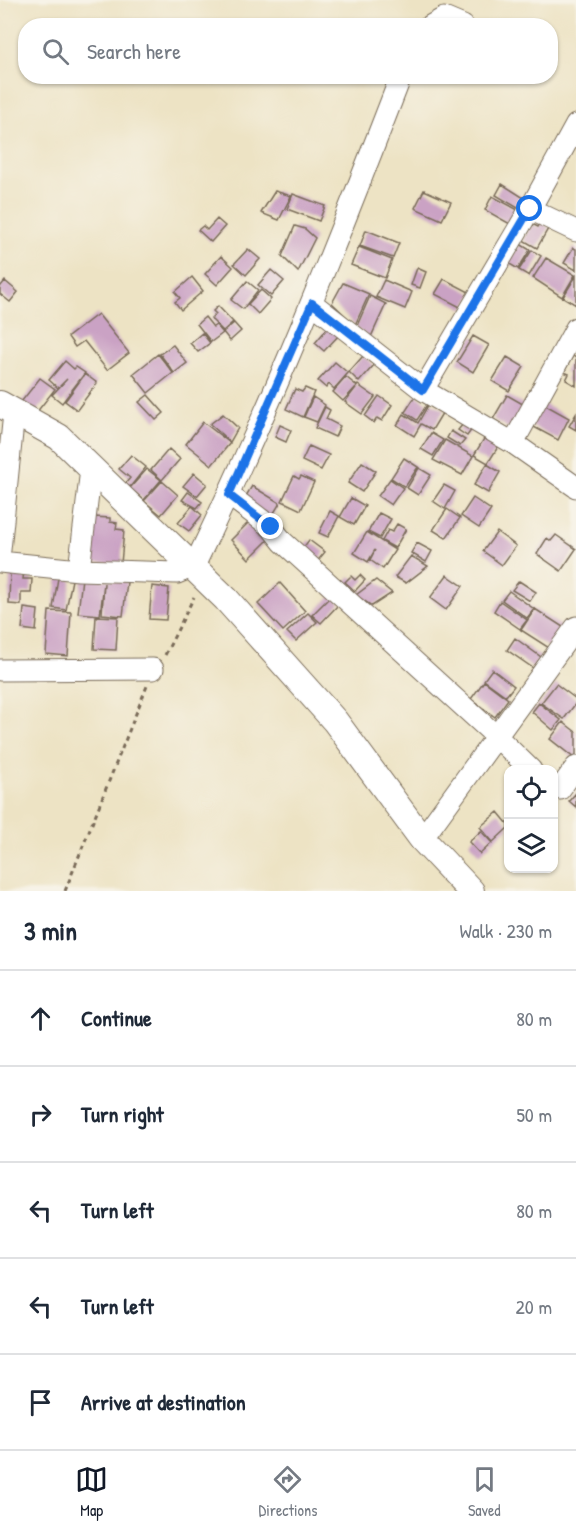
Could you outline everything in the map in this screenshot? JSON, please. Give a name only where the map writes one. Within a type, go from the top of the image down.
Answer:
[{"type":"street","points":[[0,562],[79,570],[177,573],[194,566],[229,495],[312,303],[398,84]]},
{"type":"street","points":[[423,390],[530,209],[576,125]]},
{"type":"street","points":[[530,209],[576,231]]},
{"type":"street","points":[[312,303],[423,390],[513,443],[576,487]]},
{"type":"street","points":[[513,443],[576,328]]},
{"type":"street","points":[[0,550],[7,408],[59,437],[226,599],[335,722],[422,839],[471,891]]},
{"type":"street","points":[[79,570],[91,470]]},
{"type":"street","points":[[229,495],[271,527],[283,542],[526,765]]},
{"type":"street","points":[[422,839],[576,627]]},
{"type":"street","points":[[0,670],[153,669]]},
{"type":"street","points":[[558,789],[576,767]]},
{"type":"path","points":[[65,891],[153,669],[164,657],[195,594]]},
{"type":"building","points":[[502,184],[524,198],[518,208],[496,195]]},
{"type":"building","points":[[424,190],[451,202],[442,220],[415,208]]},
{"type":"building","points":[[275,191],[291,196],[279,220],[261,213]]},
{"type":"building","points":[[293,194],[325,206],[319,221],[287,209]]},
{"type":"building","points":[[492,196],[518,210],[510,224],[485,210]]},
{"type":"building","points":[[217,219],[225,226],[211,242],[198,230],[203,226],[207,230]]},
{"type":"building","points":[[540,222],[549,227],[537,248],[523,240],[532,224],[538,227]]},
{"type":"building","points":[[295,226],[305,229],[315,238],[298,272],[282,256]]},
{"type":"building","points":[[366,230],[399,243],[393,258],[360,246]]},
{"type":"building","points":[[520,244],[530,250],[518,269],[508,263]]},
{"type":"building","points":[[359,247],[392,260],[385,278],[351,265]]},
{"type":"building","points":[[573,248],[576,249],[576,270],[564,263]]},
{"type":"building","points":[[248,249],[260,259],[246,275],[234,264]]},
{"type":"building","points":[[532,250],[541,256],[529,276],[519,270]]},
{"type":"building","points":[[221,256],[233,267],[217,285],[205,274]]},
{"type":"building","points":[[546,258],[575,275],[562,297],[533,278]]},
{"type":"building","points":[[417,268],[426,272],[420,288],[411,285]]},
{"type":"building","points":[[271,270],[284,281],[271,296],[258,285]]},
{"type":"building","points":[[576,276],[576,305],[563,297]]},
{"type":"building","points":[[192,277],[203,291],[181,310],[175,302],[180,298],[175,292]]},
{"type":"building","points":[[444,279],[473,294],[464,309],[435,294]]},
{"type":"building","points":[[384,280],[412,292],[405,309],[376,297]]},
{"type":"building","points":[[5,281],[18,292],[10,302],[0,294],[0,287]]},
{"type":"building","points":[[247,281],[258,290],[243,309],[231,300]]},
{"type":"building","points":[[343,283],[369,294],[355,325],[332,303]]},
{"type":"building","points":[[261,290],[271,299],[258,314],[248,304]]},
{"type":"building","points":[[370,296],[386,304],[370,339],[356,328]]},
{"type":"building","points":[[218,306],[233,322],[223,331],[211,319],[216,314],[213,311]]},
{"type":"building","points":[[98,314],[129,353],[107,370],[84,341],[75,347],[68,337]]},
{"type":"building","points":[[205,317],[213,327],[216,325],[223,333],[211,342],[197,324]]},
{"type":"building","points":[[234,323],[241,331],[230,341],[223,332]]},
{"type":"building","points":[[330,325],[340,334],[324,351],[315,343]]},
{"type":"building","points":[[202,333],[210,343],[198,352],[190,343]]},
{"type":"building","points":[[473,336],[489,345],[473,372],[457,362]]},
{"type":"building","points":[[173,345],[187,363],[174,373],[160,354]]},
{"type":"building","points":[[158,354],[173,373],[148,393],[133,374]]},
{"type":"building","points":[[363,356],[374,365],[359,382],[349,372]]},
{"type":"building","points":[[573,356],[576,358],[576,386],[566,380],[569,374],[564,372]]},
{"type":"building","points":[[507,357],[524,367],[509,391],[492,381]]},
{"type":"building","points":[[65,361],[74,369],[76,367],[85,373],[62,403],[52,395],[67,379],[58,388],[49,380]]},
{"type":"building","points":[[335,362],[348,373],[334,389],[329,384],[326,388],[318,381]]},
{"type":"building","points":[[85,374],[97,383],[77,410],[65,401]]},
{"type":"building","points":[[346,377],[357,386],[343,401],[333,392]]},
{"type":"building","points":[[40,378],[55,389],[36,413],[21,402]]},
{"type":"building","points":[[358,385],[375,397],[362,414],[345,402]]},
{"type":"building","points":[[305,388],[314,392],[303,417],[286,409],[295,389],[302,392]]},
{"type":"building","points":[[148,395],[164,413],[156,420],[139,402]]},
{"type":"building","points":[[416,395],[428,403],[417,420],[405,412]]},
{"type":"building","points":[[507,395],[528,407],[513,431],[493,419]]},
{"type":"building","points":[[379,396],[392,405],[382,421],[377,418],[374,423],[365,416]]},
{"type":"building","points":[[313,397],[325,405],[317,422],[304,417]]},
{"type":"building","points":[[430,402],[444,410],[432,430],[421,424],[414,436],[397,425],[404,414],[418,423]]},
{"type":"building","points":[[542,403],[569,418],[558,440],[530,425]]},
{"type":"building","points":[[325,407],[330,410],[326,419],[340,426],[335,437],[315,428]]},
{"type":"building","points":[[223,414],[238,428],[230,442],[210,424]]},
{"type":"building","points":[[576,414],[576,430],[569,426]]},
{"type":"building","points":[[203,422],[230,443],[212,465],[186,444]]},
{"type":"building","points":[[463,424],[472,429],[467,436],[458,430]]},
{"type":"building","points":[[280,425],[291,430],[286,442],[275,437]]},
{"type":"building","points":[[451,431],[465,440],[460,446],[447,438]]},
{"type":"building","points":[[431,433],[443,440],[433,456],[421,449]]},
{"type":"building","points":[[487,434],[501,442],[488,463],[474,455]]},
{"type":"building","points":[[445,440],[473,456],[462,475],[433,460]]},
{"type":"building","points":[[309,446],[329,455],[321,470],[302,461]]},
{"type":"building","points":[[169,449],[180,459],[162,480],[151,470]]},
{"type":"building","points":[[131,455],[146,467],[130,487],[125,484],[130,478],[119,469]]},
{"type":"building","points":[[404,458],[418,467],[405,487],[391,478]]},
{"type":"building","points":[[362,462],[376,471],[362,492],[348,483]]},
{"type":"building","points":[[487,464],[500,472],[488,493],[474,485]]},
{"type":"building","points":[[419,468],[431,475],[418,495],[407,488]]},
{"type":"building","points":[[147,469],[161,480],[144,500],[130,488]]},
{"type":"building","points":[[194,473],[207,484],[197,496],[183,486]]},
{"type":"building","points":[[294,476],[299,479],[301,476],[314,482],[301,510],[282,501]]},
{"type":"building","points":[[390,479],[403,488],[391,505],[378,496]]},
{"type":"building","points":[[162,481],[178,495],[161,515],[144,501]]},
{"type":"building","points":[[444,485],[455,491],[445,509],[433,501]]},
{"type":"building","points":[[252,486],[280,503],[271,518],[243,501]]},
{"type":"building","points":[[188,492],[202,502],[197,508],[182,500]]},
{"type":"building","points":[[351,498],[365,506],[354,525],[340,517]]},
{"type":"building","points":[[473,498],[491,510],[479,528],[461,516]]},
{"type":"building","points":[[192,506],[202,515],[189,531],[178,523]]},
{"type":"building","points":[[447,509],[460,518],[446,538],[433,530]]},
{"type":"building","points":[[330,511],[339,516],[328,537],[319,533]]},
{"type":"building","points":[[379,513],[391,519],[380,538],[368,532]]},
{"type":"building","points":[[94,517],[110,518],[110,522],[117,523],[116,529],[124,530],[121,564],[90,562]]},
{"type":"building","points":[[253,518],[272,536],[249,559],[231,540]]},
{"type":"building","points":[[397,524],[406,529],[395,548],[382,541],[388,530],[392,532]]},
{"type":"building","points":[[367,532],[395,550],[383,569],[370,560],[375,550],[368,562],[354,553]]},
{"type":"building","points":[[497,532],[516,546],[502,565],[483,551]]},
{"type":"building","points":[[556,535],[576,549],[561,571],[537,554],[547,538],[551,541]]},
{"type":"building","points":[[309,540],[325,552],[315,564],[300,552]]},
{"type":"building","points":[[417,543],[432,551],[426,562],[411,553]]},
{"type":"building","points":[[411,556],[428,566],[406,583],[395,577]]},
{"type":"building","points":[[10,569],[24,570],[23,579],[32,579],[31,593],[21,593],[21,605],[9,604]]},
{"type":"building","points":[[360,575],[365,580],[355,591],[345,582],[351,576],[355,580]]},
{"type":"building","points":[[447,575],[463,586],[446,610],[430,598]]},
{"type":"building","points":[[58,578],[72,580],[66,610],[53,608]]},
{"type":"building","points":[[82,578],[127,582],[123,616],[102,614],[104,583],[100,615],[78,613]]},
{"type":"building","points":[[376,580],[392,593],[372,606],[356,595]]},
{"type":"building","points":[[519,581],[536,592],[530,601],[512,590]]},
{"type":"building","points":[[280,583],[305,611],[283,631],[258,604]]},
{"type":"building","points":[[152,586],[169,588],[166,620],[149,619]]},
{"type":"building","points":[[509,591],[534,609],[527,618],[502,600]]},
{"type":"building","points":[[332,595],[340,603],[321,623],[312,615]]},
{"type":"building","points":[[500,601],[527,620],[520,629],[494,611]]},
{"type":"building","points":[[24,608],[38,610],[36,631],[22,629]]},
{"type":"building","points":[[535,609],[563,627],[549,648],[521,630]]},
{"type":"building","points":[[49,611],[71,612],[68,656],[46,654]]},
{"type":"building","points":[[308,613],[317,622],[296,641],[287,632]]},
{"type":"building","points":[[96,616],[118,617],[116,650],[94,649]]},
{"type":"building","points":[[515,638],[541,657],[533,668],[507,650]]},
{"type":"building","points":[[492,669],[514,686],[506,696],[484,680]]},
{"type":"building","points":[[484,681],[508,699],[495,717],[471,699]]},
{"type":"building","points":[[556,684],[576,699],[576,703],[564,719],[541,703]]},
{"type":"building","points":[[539,703],[561,720],[553,730],[532,712]]},
{"type":"building","points":[[563,722],[576,732],[576,756],[574,758],[550,739]]},
{"type":"building","points":[[576,793],[576,807],[569,801]]},
{"type":"building","points":[[498,812],[504,819],[504,832],[493,842],[480,827]]},
{"type":"building","points":[[481,831],[492,843],[480,854],[469,842]]},
{"type":"route","points":[[271,527],[229,495],[312,303],[423,390],[530,209]]}]
